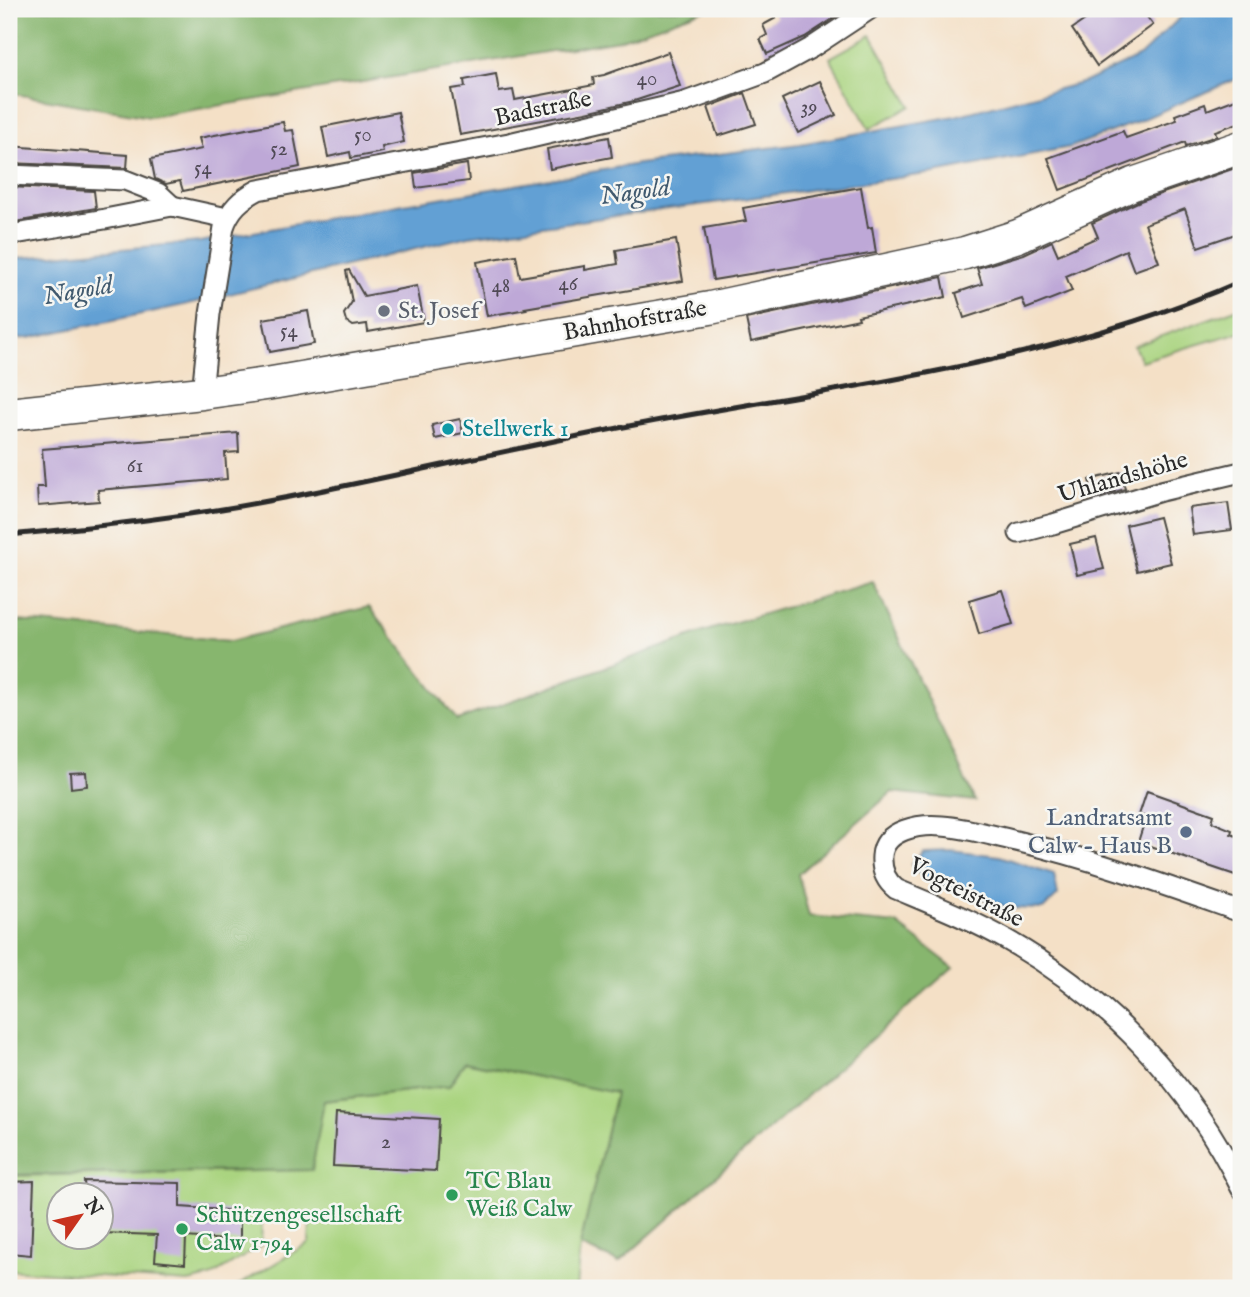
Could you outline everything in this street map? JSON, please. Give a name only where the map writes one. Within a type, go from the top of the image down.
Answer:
[{"type":"main road","name":"Bahnhofstraße","points":[[9,414],[266,384],[709,308],[965,253],[1018,236],[1133,184],[1241,147]]},
{"type":"street","name":"Badstraße","points":[[225,222],[235,205],[258,190],[509,143],[685,102],[765,73],[811,48],[870,9]]},
{"type":"street","points":[[9,176],[125,180],[158,193],[172,206],[225,222],[210,314],[202,393]]},
{"type":"street","points":[[9,234],[172,206]]},
{"type":"street","name":"Uhlandshöhe","points":[[1019,533],[1161,491],[1241,472]]},
{"type":"street","name":"Vogteistraße","points":[[1241,912],[1063,852],[968,829],[941,826],[913,828],[896,834],[884,846],[882,866],[890,884],[896,890],[964,918],[1008,941],[1062,975],[1106,1010],[1155,1058],[1191,1104],[1241,1188]]},
{"type":"green space","points":[[9,9],[706,9],[619,40],[150,117],[9,93]]},
{"type":"green space","points":[[871,35],[911,106],[869,129],[830,58]]},
{"type":"green space","points":[[1241,307],[1241,331],[1233,334],[1141,361],[1134,346]]},
{"type":"green space","points":[[873,582],[975,801],[892,792],[798,874],[809,916],[897,924],[953,967],[619,1262],[580,1246],[616,1093],[465,1062],[449,1086],[324,1101],[312,1170],[9,1175],[9,620],[231,641],[369,607],[457,720],[712,629]]},
{"type":"green space","name":"TC Blau Weiß Calw","points":[[464,1062],[616,1093],[580,1246],[576,1288],[234,1288],[309,1243],[310,1220],[262,1219],[261,1246],[210,1277],[188,1282],[9,1270],[9,1176],[312,1170],[323,1101],[449,1086]]},
{"type":"water","name":"Nagold","points":[[1189,9],[1241,9],[1241,77],[1071,147],[934,173],[469,236],[184,305],[29,338],[9,339],[9,259],[200,242],[638,164],[800,144],[955,116],[1085,82],[1140,56]]},
{"type":"water","points":[[951,850],[999,856],[1054,874],[1058,895],[1043,909],[1009,908],[922,877],[911,864],[923,851]]},
{"type":"building","points":[[772,9],[848,9],[805,37],[767,54],[760,39],[767,35],[763,25],[776,18]]},
{"type":"building","points":[[1101,9],[1141,9],[1153,25],[1097,66],[1072,29]]},
{"type":"building","points":[[668,52],[680,86],[634,101],[586,112],[460,135],[451,89],[465,87],[464,80],[496,74],[499,92],[513,90],[515,100],[594,85],[593,77]]},
{"type":"building","points":[[820,81],[836,115],[798,133],[782,99]]},
{"type":"building","points":[[745,93],[756,124],[718,136],[708,107]]},
{"type":"building","points":[[1241,97],[1241,122],[1215,131],[1217,136],[1186,146],[1185,142],[1060,190],[1048,158],[1123,131],[1126,138],[1177,120],[1175,115],[1205,104],[1207,110]]},
{"type":"building","points":[[398,112],[404,142],[382,147],[383,152],[351,158],[350,152],[328,157],[322,127]]},
{"type":"building","points":[[283,122],[285,131],[293,130],[300,167],[183,191],[180,181],[166,184],[155,179],[151,159],[202,149],[199,138]]},
{"type":"building","points":[[609,137],[612,157],[550,169],[547,149]]},
{"type":"building","points":[[9,146],[128,155],[127,168],[9,163]]},
{"type":"building","points":[[467,164],[469,181],[416,188],[414,173]]},
{"type":"building","points":[[1241,166],[1241,232],[1198,247],[1185,209],[1145,224],[1159,262],[1134,271],[1126,250],[1066,276],[1072,291],[1026,309],[1022,299],[964,318],[956,293],[982,284],[977,268],[1024,254],[1052,241],[1058,255],[1098,237],[1092,223],[1140,201]]},
{"type":"building","points":[[9,187],[94,191],[96,208],[9,223]]},
{"type":"building","points":[[861,187],[868,228],[872,227],[876,253],[713,280],[704,228],[746,221],[743,208]]},
{"type":"building","points":[[676,240],[683,281],[487,316],[477,262],[516,255],[520,277],[585,266],[585,270],[618,264],[616,250]]},
{"type":"building","name":"St. Josef","points":[[349,270],[364,296],[417,286],[424,322],[368,332],[367,324],[353,326],[346,321],[344,314],[352,302],[346,271]]},
{"type":"building","points":[[942,277],[946,297],[751,342],[746,319]]},
{"type":"building","points":[[308,311],[314,344],[270,352],[263,319]]},
{"type":"building","name":"Stellwerk 1","points":[[460,419],[463,433],[435,439],[432,425]]},
{"type":"building","points":[[238,433],[239,452],[225,453],[227,479],[98,490],[99,501],[38,506],[37,487],[45,487],[42,449]]},
{"type":"building","points":[[1121,472],[1125,489],[1094,498],[1089,480]]},
{"type":"building","points":[[1228,503],[1232,530],[1193,535],[1189,508]]},
{"type":"building","points":[[1159,517],[1171,563],[1137,571],[1126,525]]},
{"type":"building","points":[[1096,538],[1104,569],[1077,575],[1070,544]]},
{"type":"building","points":[[1002,590],[1013,624],[979,634],[969,600]]},
{"type":"building","points":[[86,772],[87,786],[71,788],[70,773]]},
{"type":"building","name":"Landratsamt Calw - Haus B","points":[[1147,791],[1214,815],[1212,822],[1232,830],[1231,834],[1241,838],[1241,877],[1138,842],[1146,817],[1139,815]]},
{"type":"building","points":[[336,1113],[439,1119],[436,1171],[333,1166]]},
{"type":"building","points":[[34,1181],[31,1255],[9,1253],[10,1182]]},
{"type":"building","points":[[84,1181],[180,1183],[180,1207],[240,1211],[240,1241],[186,1237],[185,1264],[155,1261],[157,1235],[116,1234],[116,1182]]},
{"type":"railway","points":[[9,535],[141,521],[240,506],[598,432],[948,369],[1097,333],[1241,281]]},
{"type":"place","name":"St. Josef","points":[[384,311]]},
{"type":"place","name":"Stellwerk 1","points":[[448,429]]},
{"type":"place","name":"Landratsamt Calw - Haus B","points":[[1186,832]]},
{"type":"place","name":"TC Blau Weiß Calw","points":[[452,1195]]},
{"type":"place","name":"Schützengesellschaft Calw 1794","points":[[182,1229]]}]
